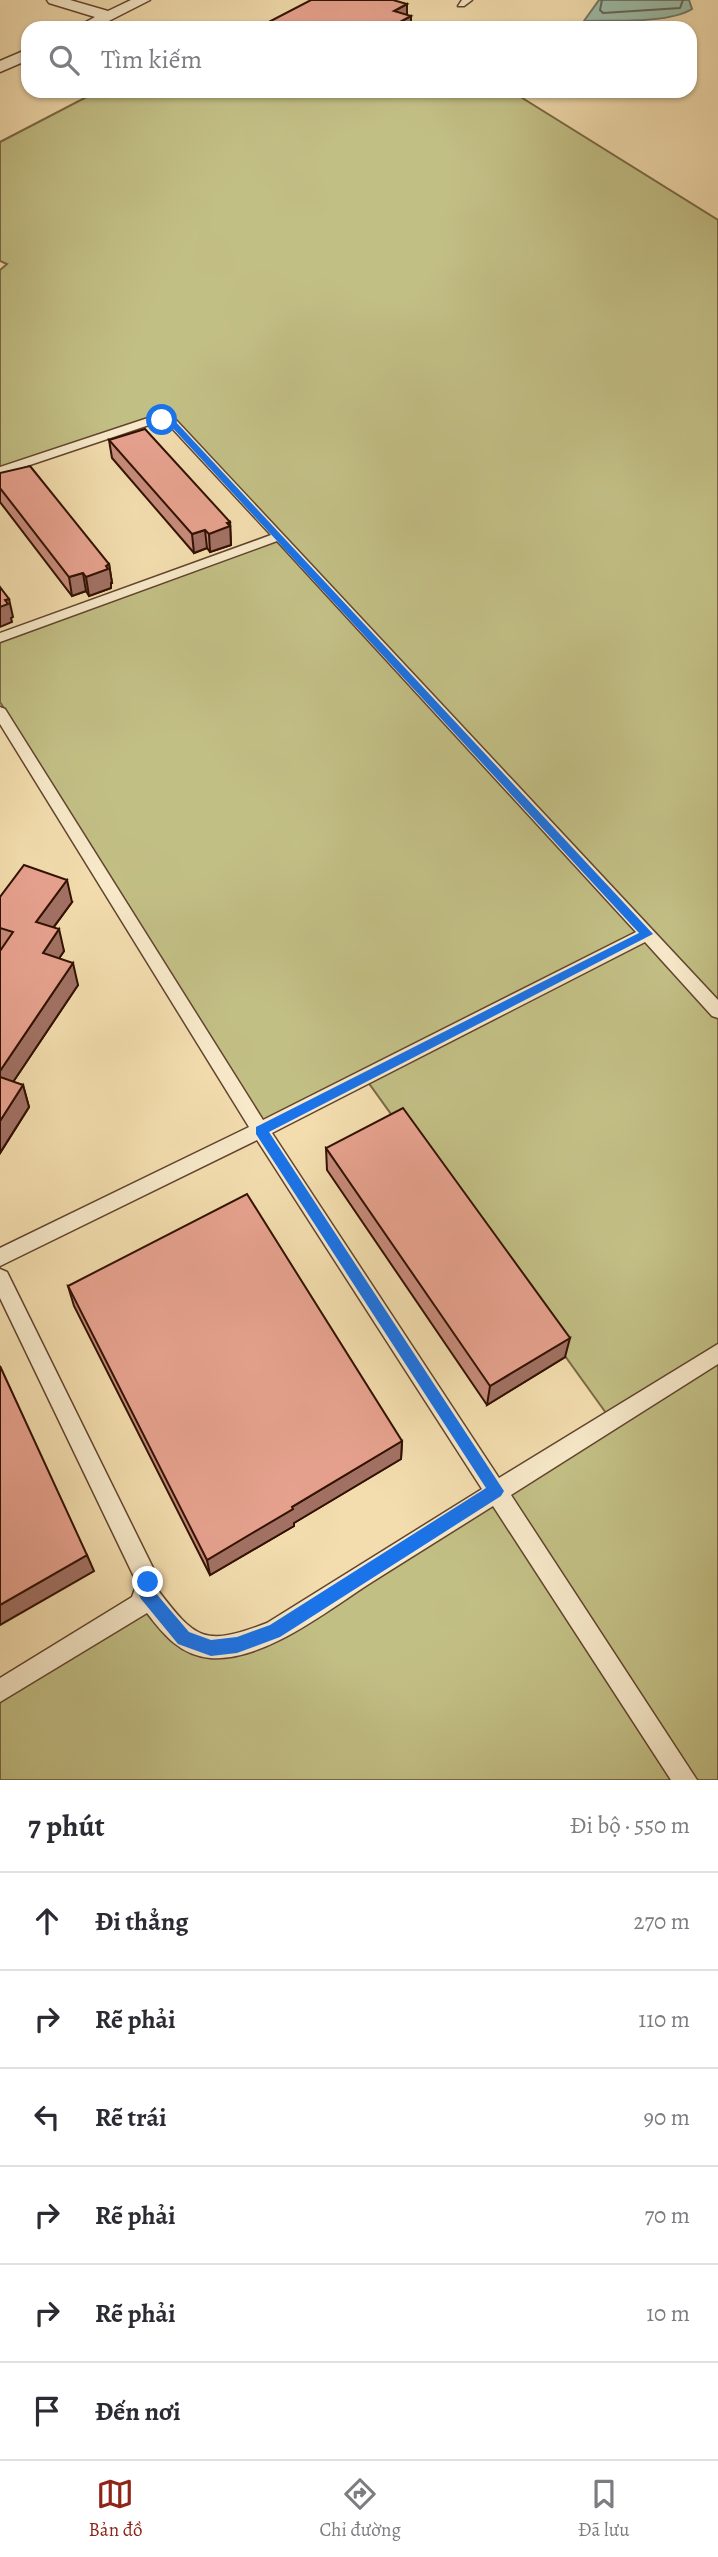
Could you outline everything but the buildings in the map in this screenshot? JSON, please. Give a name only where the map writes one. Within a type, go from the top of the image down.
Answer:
[{"type":"street","points":[[54,0],[108,16]]},
{"type":"street","points":[[98,21],[143,0]]},
{"type":"street","points":[[0,67],[21,57]]},
{"type":"lane","points":[[0,471],[151,420],[172,422],[718,1011]]},
{"type":"lane","points":[[0,638],[279,536]]},
{"type":"lane","points":[[0,712],[260,1130],[685,1780]]},
{"type":"lane","points":[[0,1257],[260,1130],[647,934]]},
{"type":"lane","points":[[0,1278],[148,1582],[141,1604],[0,1691]]},
{"type":"lane","points":[[146,1593],[184,1639],[211,1648],[237,1645],[274,1631],[718,1353]]},
{"type":"shaded area","points":[[85,98],[522,98],[718,220],[718,1003],[176,421],[151,417],[0,468],[0,270],[7,264],[0,261],[0,142]]},
{"type":"shaded area","points":[[277,540],[638,933],[263,1122],[0,702],[0,642]]},
{"type":"shaded area","points":[[646,941],[718,1019],[718,1344],[606,1413],[368,1082]]},
{"type":"shaded area","points":[[718,1361],[718,1780],[696,1780],[506,1493]]},
{"type":"shaded area","points":[[494,1501],[675,1780],[0,1780],[0,1701],[149,1609],[212,1657]]},
{"type":"water","points":[[599,0],[689,0],[692,9],[682,14],[655,19],[584,21]]},
{"type":"route","points":[[148,1582],[146,1593],[184,1639],[211,1648],[237,1645],[274,1631],[496,1491],[260,1130],[647,934],[172,422],[162,420]]}]
